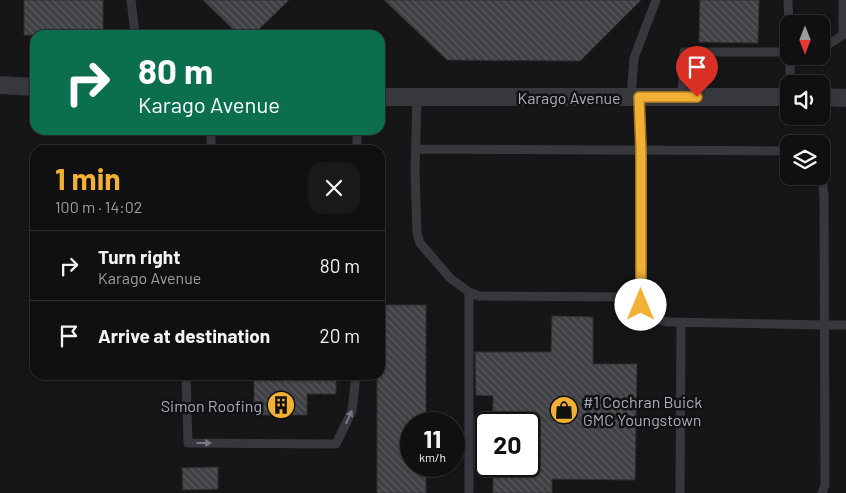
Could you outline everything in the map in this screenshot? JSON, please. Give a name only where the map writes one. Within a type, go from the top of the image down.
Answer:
[{"type":"street","points":[[0,85],[30,87]]},
{"type":"street","name":"Karago Avenue","points":[[385,97],[780,97]]},
{"type":"street","points":[[830,97],[846,98]]},
{"type":"lane","points":[[131,0],[134,30]]},
{"type":"lane","points":[[656,0],[634,58],[635,97],[641,150],[641,305],[648,318],[669,322],[846,324]]},
{"type":"lane","points":[[788,0],[789,15]]},
{"type":"lane","points":[[830,42],[842,35],[843,0]]},
{"type":"lane","points":[[682,97],[684,52],[780,52]]},
{"type":"lane","points":[[417,97],[415,171],[417,233],[420,243],[450,278],[469,292],[479,296],[641,297]]},
{"type":"lane","points":[[416,149],[780,151]]},
{"type":"lane","points":[[822,493],[825,485],[823,185]]},
{"type":"lane","points":[[469,292],[469,493]]},
{"type":"lane","points":[[680,493],[681,322]]},
{"type":"lane","points":[[186,380],[188,443],[326,444],[336,444],[352,411],[355,380]]},
{"type":"building","points":[[24,0],[103,0],[103,30],[30,30],[30,35],[24,35]]},
{"type":"building","points":[[203,0],[289,0],[258,30],[234,30]]},
{"type":"building","points":[[384,0],[641,0],[580,61],[447,60]]},
{"type":"building","points":[[700,0],[759,0],[758,43],[699,42]]},
{"type":"building","points":[[385,305],[426,305],[426,412],[400,412],[400,477],[426,477],[426,493],[377,493],[377,380],[385,380]]},
{"type":"building","name":"#1 Cochran Buick GMC Youngstown","points":[[552,316],[593,317],[593,364],[637,364],[635,480],[552,479],[552,493],[493,493],[493,477],[540,477],[540,412],[493,412],[493,396],[476,395],[475,352],[551,352]]},
{"type":"building","name":"Simon Roofing","points":[[254,380],[336,380],[336,394],[307,394],[307,415],[254,415]]},
{"type":"building","points":[[218,467],[218,489],[183,490],[182,468]]},
{"type":"place","name":"Simon Roofing","points":[[281,405]]},
{"type":"place","name":"#1 Cochran Buick GMC Youngstown","points":[[564,410]]},
{"type":"route","points":[[641,305],[639,97],[697,97]]}]
